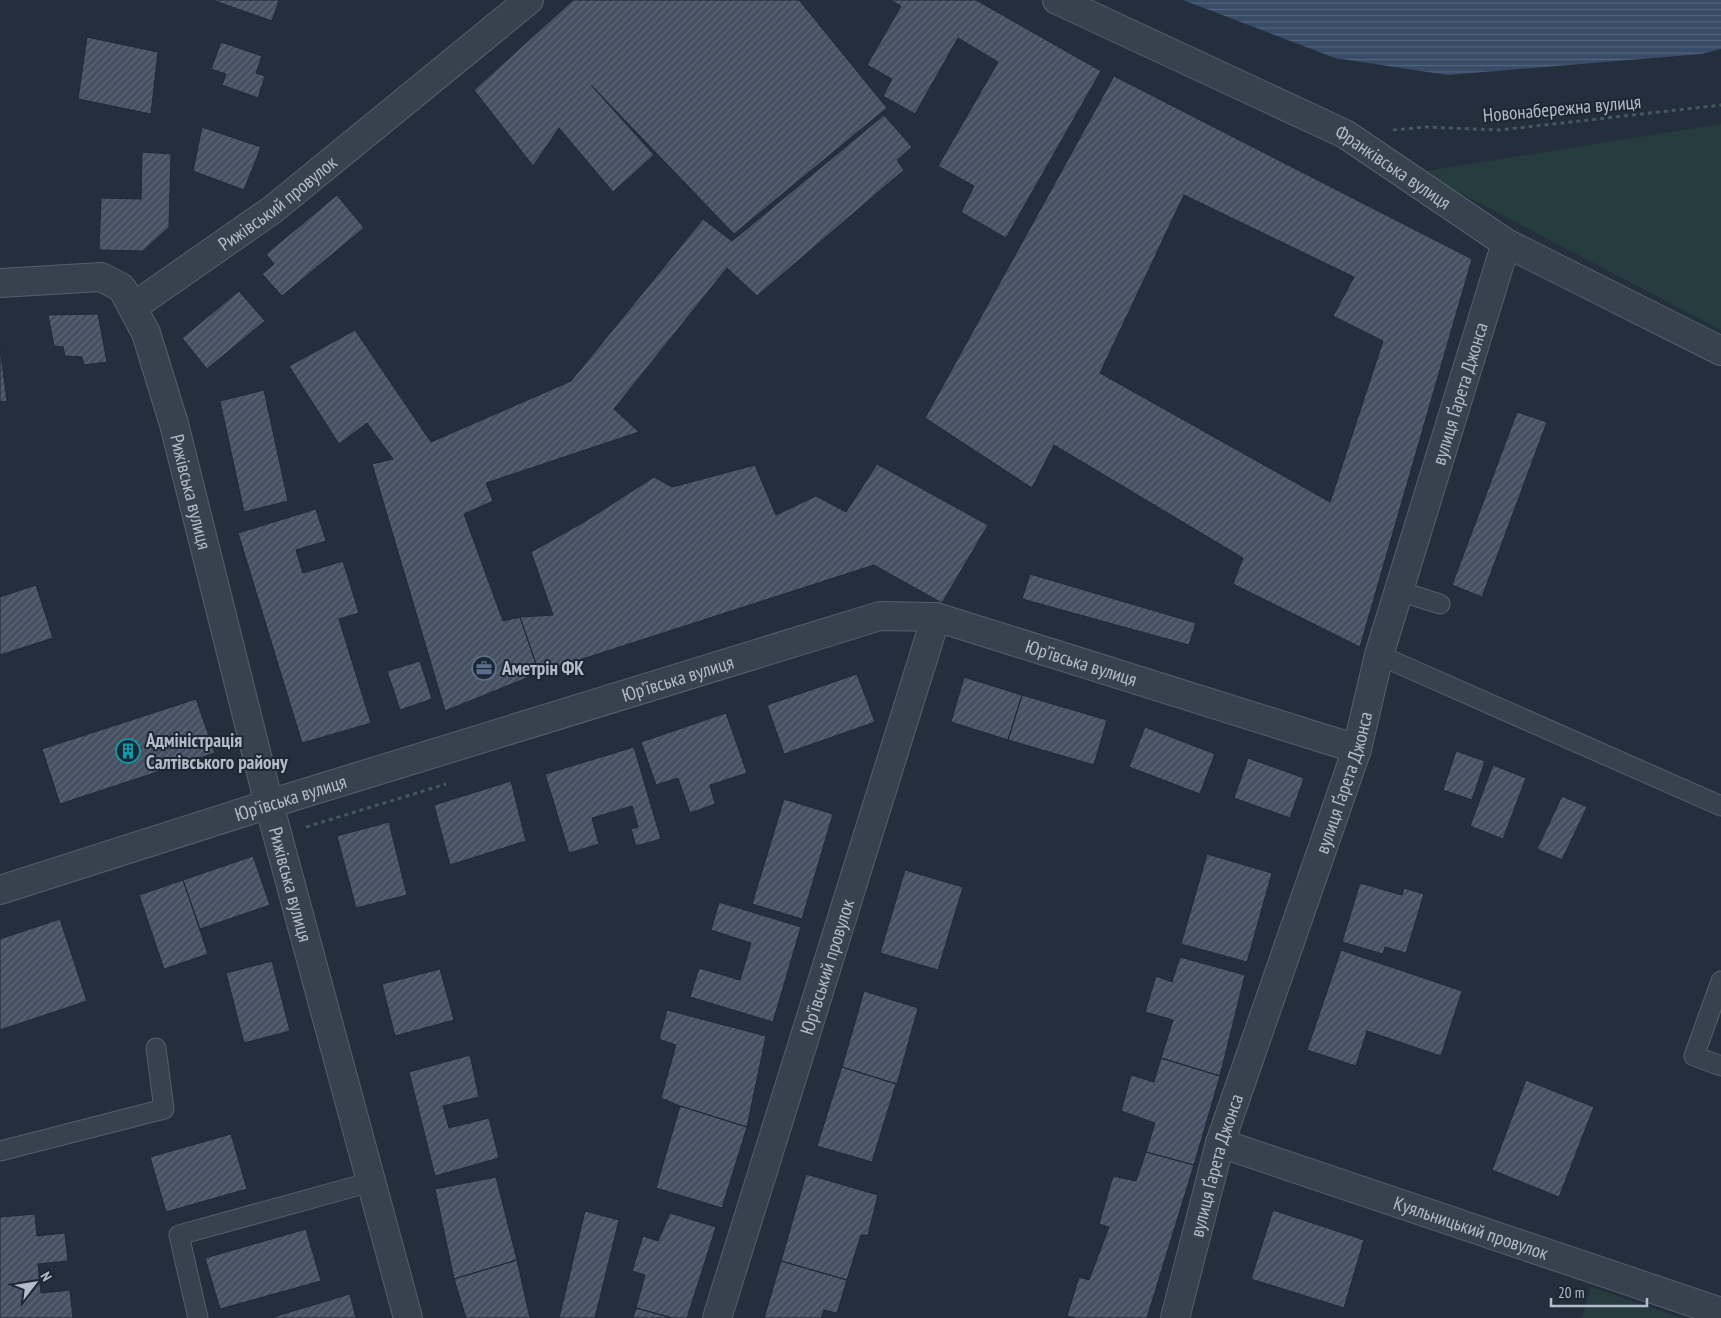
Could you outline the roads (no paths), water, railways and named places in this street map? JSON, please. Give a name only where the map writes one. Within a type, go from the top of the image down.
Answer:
[{"type":"street","name":"Рижівський провулок","points":[[133,307],[272,210],[529,0]]},
{"type":"street","name":"Франківська вулиця","points":[[1057,0],[1346,134],[1506,242],[1721,351]]},
{"type":"street","name":"вулиця Ґарета Джонса","points":[[1175,1318],[1220,1143],[1357,749],[1379,655],[1506,242]]},
{"type":"street","points":[[0,283],[101,277],[122,288],[133,307]]},
{"type":"street","name":"Рижівська вулиця","points":[[133,307],[146,333],[174,424],[269,804],[408,1318]]},
{"type":"street","name":"Юр’ївська вулиця","points":[[0,890],[269,804],[880,616],[936,617],[1357,749]]},
{"type":"street","name":"Юр’ївський провулок","points":[[717,1318],[936,617]]},
{"type":"street","name":"Куяльницький провулок","points":[[1220,1143],[1721,1312]]},
{"type":"lane","points":[[1398,591],[1440,604]]},
{"type":"lane","points":[[1379,655],[1721,806]]},
{"type":"lane","points":[[1721,981],[1694,1056],[1721,1066]]},
{"type":"lane","points":[[0,1151],[164,1109],[156,1048]]},
{"type":"lane","points":[[198,1318],[179,1235],[371,1182]]},
{"type":"water","points":[[1183,0],[1721,0],[1721,49],[1701,54],[1447,75],[1335,58]]},
{"type":"place","name":"Аметрін ФК","points":[[484,668]]},
{"type":"place","name":"Адміністрація Салтівського району","points":[[128,751]]}]
